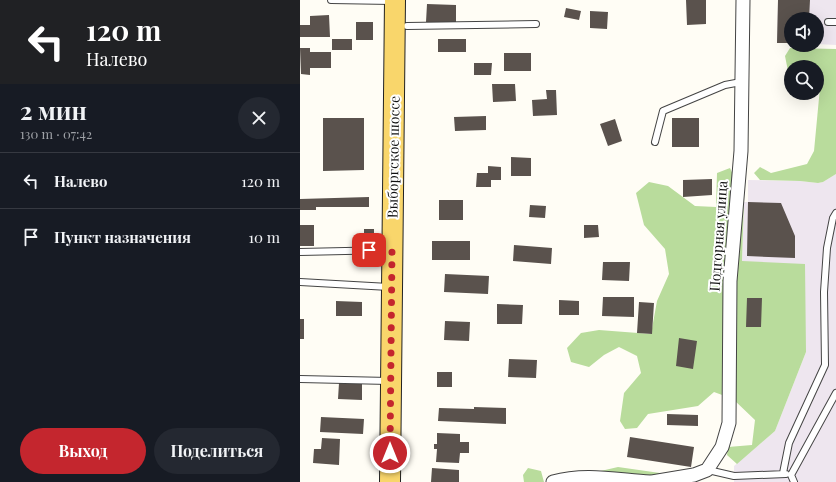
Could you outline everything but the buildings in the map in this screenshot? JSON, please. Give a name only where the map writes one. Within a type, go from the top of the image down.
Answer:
[{"type":"main road","name":"Выборгское шоссе","points":[[400,0],[407,26],[402,482]]},
{"type":"main road","name":"Выборгское шоссе","points":[[390,482],[392,250],[400,0]]},
{"type":"street","name":"Подгорная улица","points":[[708,470],[722,447],[729,423],[730,281],[741,151],[743,0]]},
{"type":"street","points":[[553,482],[587,477],[651,482],[694,479],[708,470]]},
{"type":"lane","points":[[331,0],[400,0]]},
{"type":"lane","points":[[828,22],[836,22]]},
{"type":"lane","points":[[407,26],[536,24]]},
{"type":"lane","points":[[655,142],[663,111],[725,85],[741,82]]},
{"type":"lane","points":[[783,473],[789,443],[825,365],[824,292],[827,248],[833,218],[836,213]]},
{"type":"lane","points":[[300,252],[392,250]]},
{"type":"lane","points":[[300,282],[392,287]]},
{"type":"lane","points":[[300,379],[391,381]]},
{"type":"lane","points":[[791,475],[836,393]]},
{"type":"lane","points":[[708,470],[734,476],[783,473],[791,475]]},
{"type":"lane","points":[[791,475],[794,482]]},
{"type":"shaded area","points":[[778,0],[836,0],[836,45],[824,44],[824,12],[784,12],[784,43],[777,43]]},
{"type":"shaded area","points":[[836,174],[836,482],[734,482],[734,466],[775,431],[806,352],[742,261],[744,202],[748,202],[748,180],[800,181],[818,183],[823,182]]},
{"type":"green space","points":[[824,49],[836,49],[836,174],[823,182],[760,180],[754,173],[760,167],[771,173],[807,164],[814,151],[819,100],[824,100],[824,60],[786,60],[785,56],[788,52],[824,52]]},
{"type":"green space","points":[[730,168],[744,199],[742,261],[805,264],[806,352],[775,431],[737,464],[727,455],[728,447],[752,445],[755,420],[733,399],[714,392],[698,406],[648,414],[637,428],[625,429],[620,421],[624,393],[641,373],[637,356],[619,347],[604,355],[589,367],[571,362],[567,348],[581,333],[599,330],[651,334],[657,301],[669,274],[665,249],[644,225],[636,193],[649,182],[668,186],[695,206],[716,207],[717,173]]},
{"type":"green space","points":[[618,467],[667,474],[665,482],[566,479]]},
{"type":"green space","points":[[528,468],[541,471],[544,482],[524,482],[523,475]]},
{"type":"route","points":[[369,250],[392,250],[390,453]]}]
